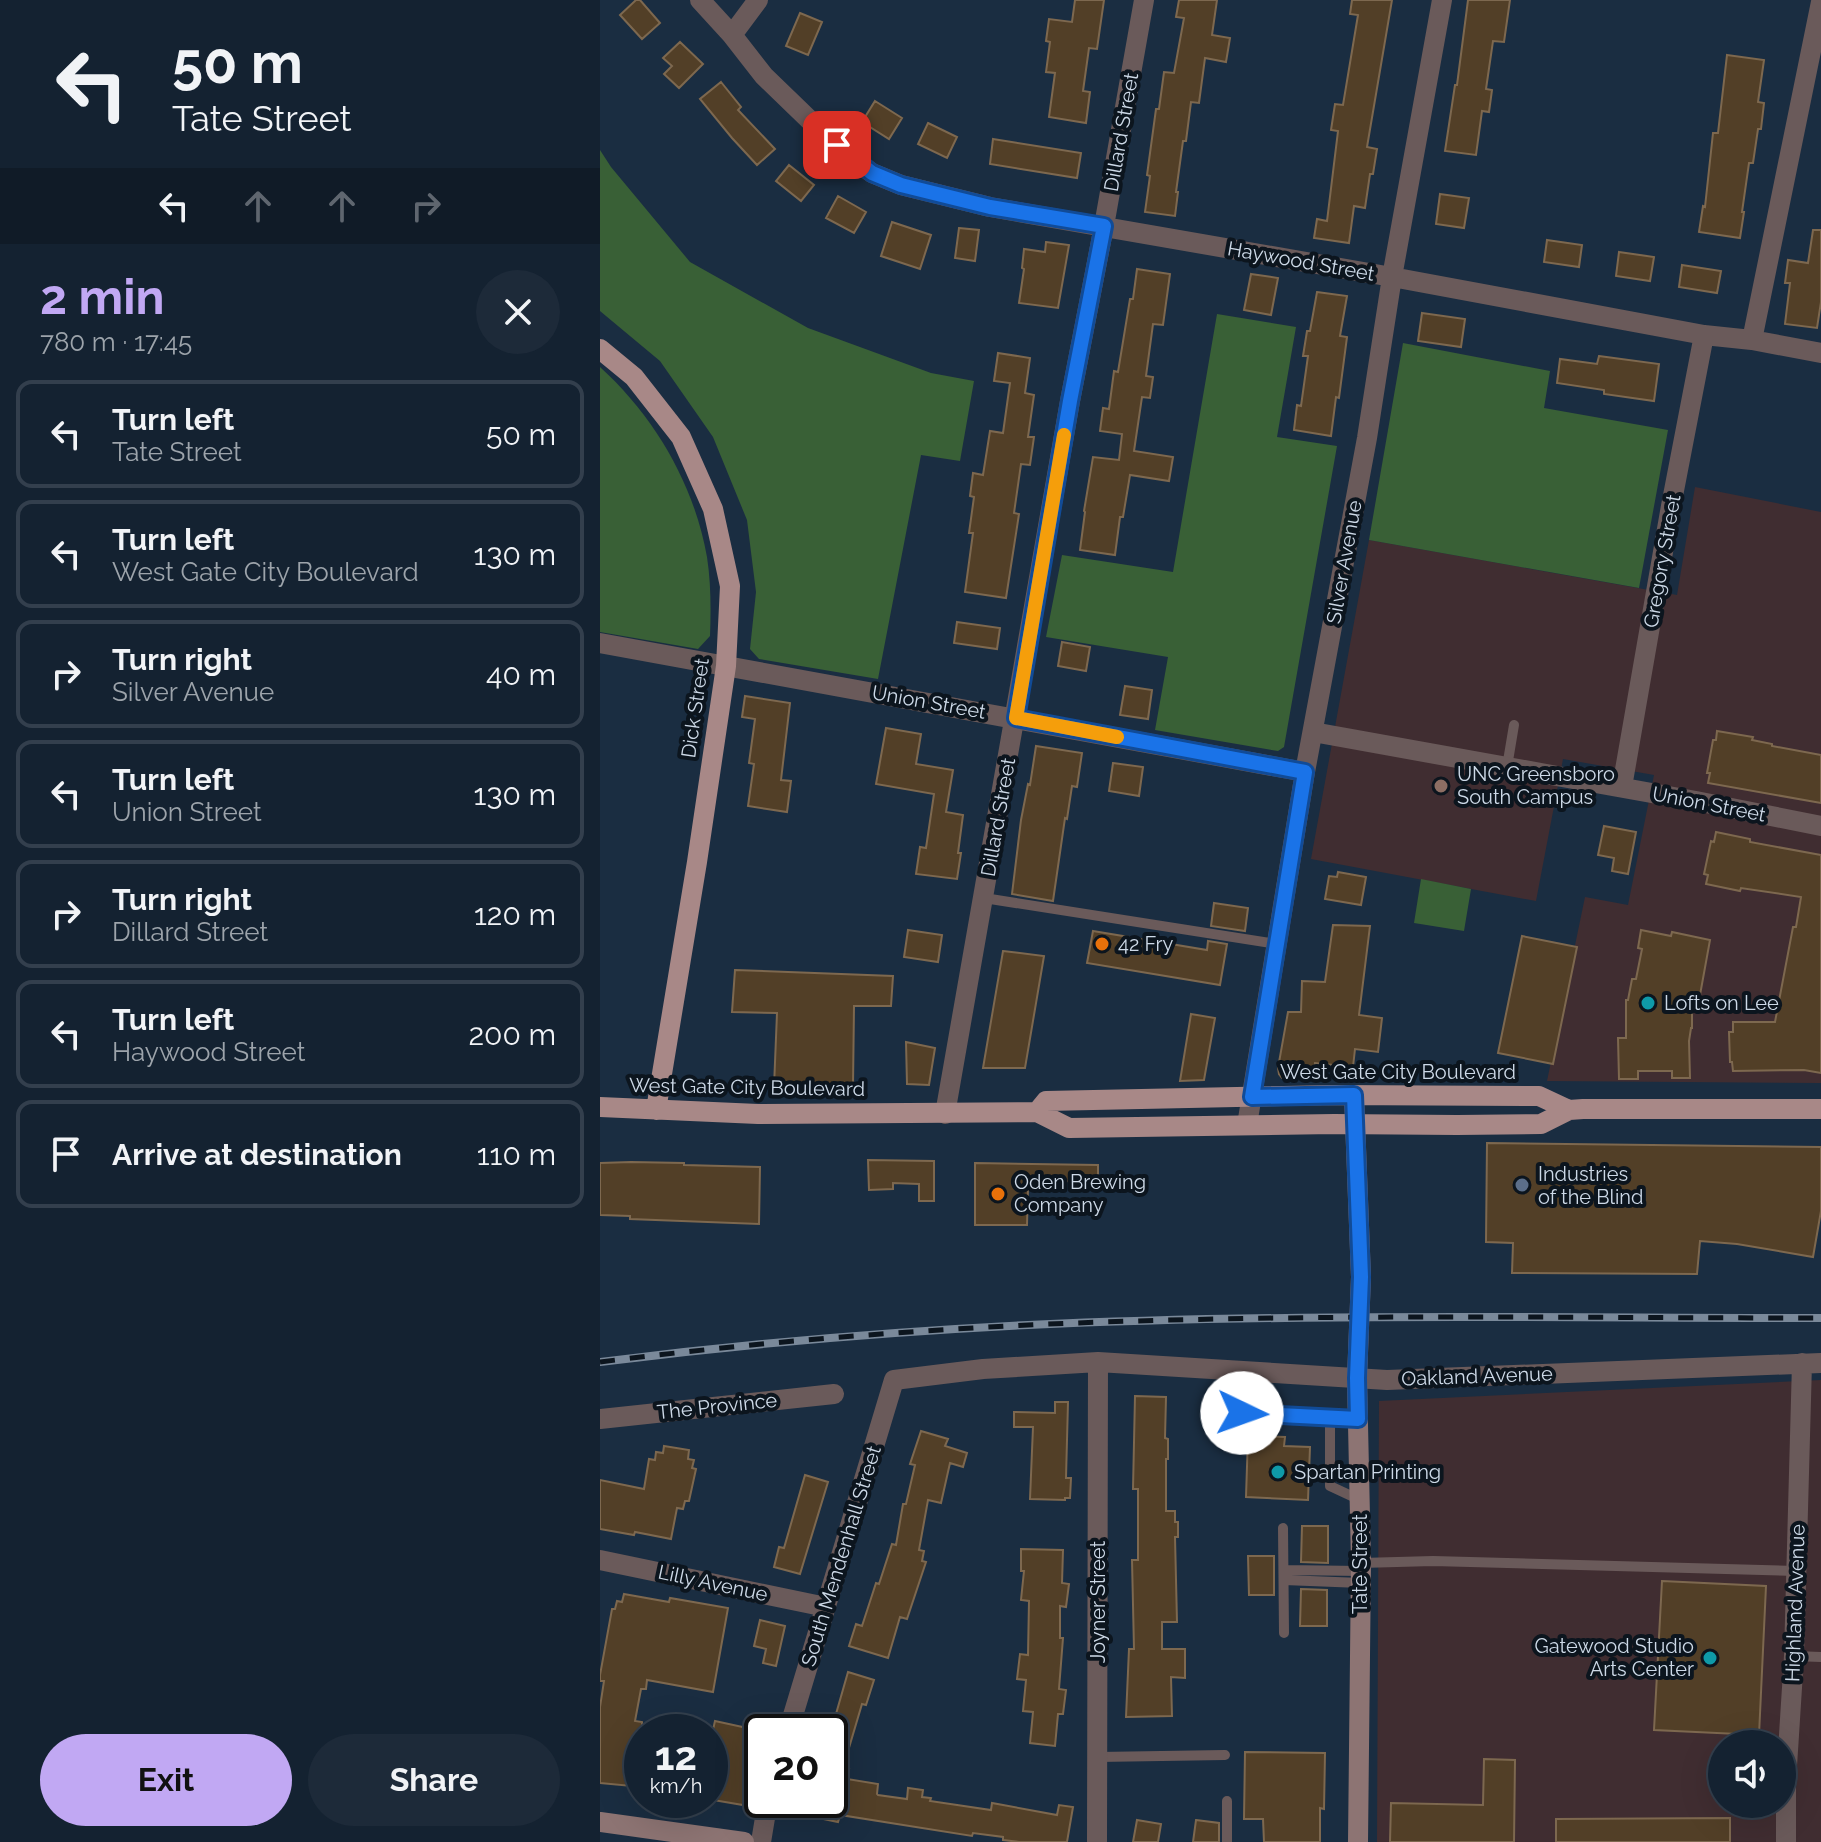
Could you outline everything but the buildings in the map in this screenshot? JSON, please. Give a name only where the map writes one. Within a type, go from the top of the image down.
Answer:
[{"type":"main road","name":"Dick Street","points":[[600,349],[634,377],[681,437],[713,509],[730,586],[726,666],[656,1110]]},
{"type":"main road","name":"West Gate City Boulevard","points":[[1037,1112],[1046,1101],[1354,1095],[1539,1096],[1569,1110],[1821,1109]]},
{"type":"main road","name":"West Gate City Boulevard","points":[[600,1107],[773,1114],[1037,1112],[1069,1128],[1541,1124],[1569,1110]]},
{"type":"street","name":"Haywood Street","points":[[700,0],[764,76],[849,156],[872,173],[901,185],[990,207],[1704,335],[1821,353]]},
{"type":"street","points":[[732,35],[758,0]]},
{"type":"street","name":"Dillard Street","points":[[945,1114],[1144,0]]},
{"type":"street","name":"Silver Avenue","points":[[1247,1125],[1305,772],[1367,438],[1392,277],[1442,0]]},
{"type":"street","points":[[1752,340],[1821,2]]},
{"type":"street","name":"Gregory Street","points":[[1622,787],[1704,335]]},
{"type":"street","name":"Union Street","points":[[600,643],[1305,772]]},
{"type":"street","name":"Union Street","points":[[1313,732],[1821,826]]},
{"type":"street","name":"Tate Street","points":[[1354,1095],[1361,1277],[1358,1419],[1352,1497],[1361,1572],[1358,1842]]},
{"type":"street","name":"Oakland Avenue","points":[[894,1380],[983,1369],[1098,1362],[1387,1380],[1812,1363]]},
{"type":"street","name":"Joyner Street","points":[[1097,1842],[1098,1362]]},
{"type":"street","name":"Highland Avenue","points":[[1786,1842],[1796,1571],[1812,1363]]},
{"type":"street","name":"South Mendenhall Street","points":[[793,1714],[894,1380]]},
{"type":"street","name":"The Province","points":[[600,1419],[834,1394]]},
{"type":"street","name":"Lilly Avenue","points":[[600,1560],[826,1607]]},
{"type":"street","points":[[761,1842],[765,1818]]},
{"type":"street","points":[[600,1822],[744,1842]]},
{"type":"lane","points":[[1507,767],[1514,725]]},
{"type":"lane","points":[[984,898],[1277,944]]},
{"type":"lane","points":[[1242,1413],[1358,1419]]},
{"type":"lane","points":[[1330,1417],[1330,1486],[1352,1497]]},
{"type":"lane","points":[[1283,1528],[1284,1633]]},
{"type":"lane","points":[[1284,1575],[1361,1572],[1433,1561],[1796,1571]]},
{"type":"lane","points":[[1794,1656],[1821,1657]]},
{"type":"lane","points":[[1098,1757],[1225,1755]]},
{"type":"lane","points":[[1227,1801],[1227,1842]]},
{"type":"shaded area","name":"UNC Greensboro South Campus","points":[[1695,487],[1821,512],[1821,1083],[1547,1081],[1585,897],[1628,905],[1654,775],[1563,759],[1536,901],[1311,859],[1369,540],[1677,595]]},
{"type":"shaded area","points":[[1821,1380],[1821,1842],[1377,1842],[1379,1401]]},
{"type":"green space","points":[[600,150],[690,262],[808,328],[931,373],[974,381],[960,461],[921,455],[878,679],[759,659],[750,649],[756,592],[747,520],[713,437],[660,361],[600,311]]},
{"type":"green space","points":[[1217,314],[1296,327],[1277,437],[1337,446],[1284,747],[1278,751],[1155,730],[1168,657],[1046,637],[1062,555],[1173,572]]},
{"type":"green space","points":[[1403,343],[1550,371],[1544,408],[1668,430],[1639,588],[1369,540]]},
{"type":"green space","points":[[600,367],[655,430],[693,504],[707,557],[710,596],[710,636],[698,649],[600,632]]},
{"type":"green space","points":[[1421,879],[1471,889],[1464,931],[1414,923]]},
{"type":"railway","points":[[600,1362],[867,1335],[1127,1321],[1424,1317],[1821,1318]]},
{"type":"slow traffic","points":[[1064,435],[1016,718],[1117,737]]},
{"type":"place","name":"UNC Greensboro South Campus","points":[[1441,786]]},
{"type":"place","name":"42 Fry","points":[[1102,944]]},
{"type":"place","name":"Lofts on Lee","points":[[1648,1003]]},
{"type":"place","name":"Industries of the Blind","points":[[1522,1185]]},
{"type":"place","name":"Oden Brewing Company","points":[[998,1194]]},
{"type":"place","name":"Spartan Printing","points":[[1278,1472]]},
{"type":"place","name":"Gatewood Studio Arts Center","points":[[1710,1658]]},
{"type":"route","points":[[837,145],[872,173],[901,185],[990,207],[1104,226],[1070,401],[1016,718],[1305,772],[1252,1097],[1354,1095],[1361,1277],[1358,1419],[1242,1413]]}]
